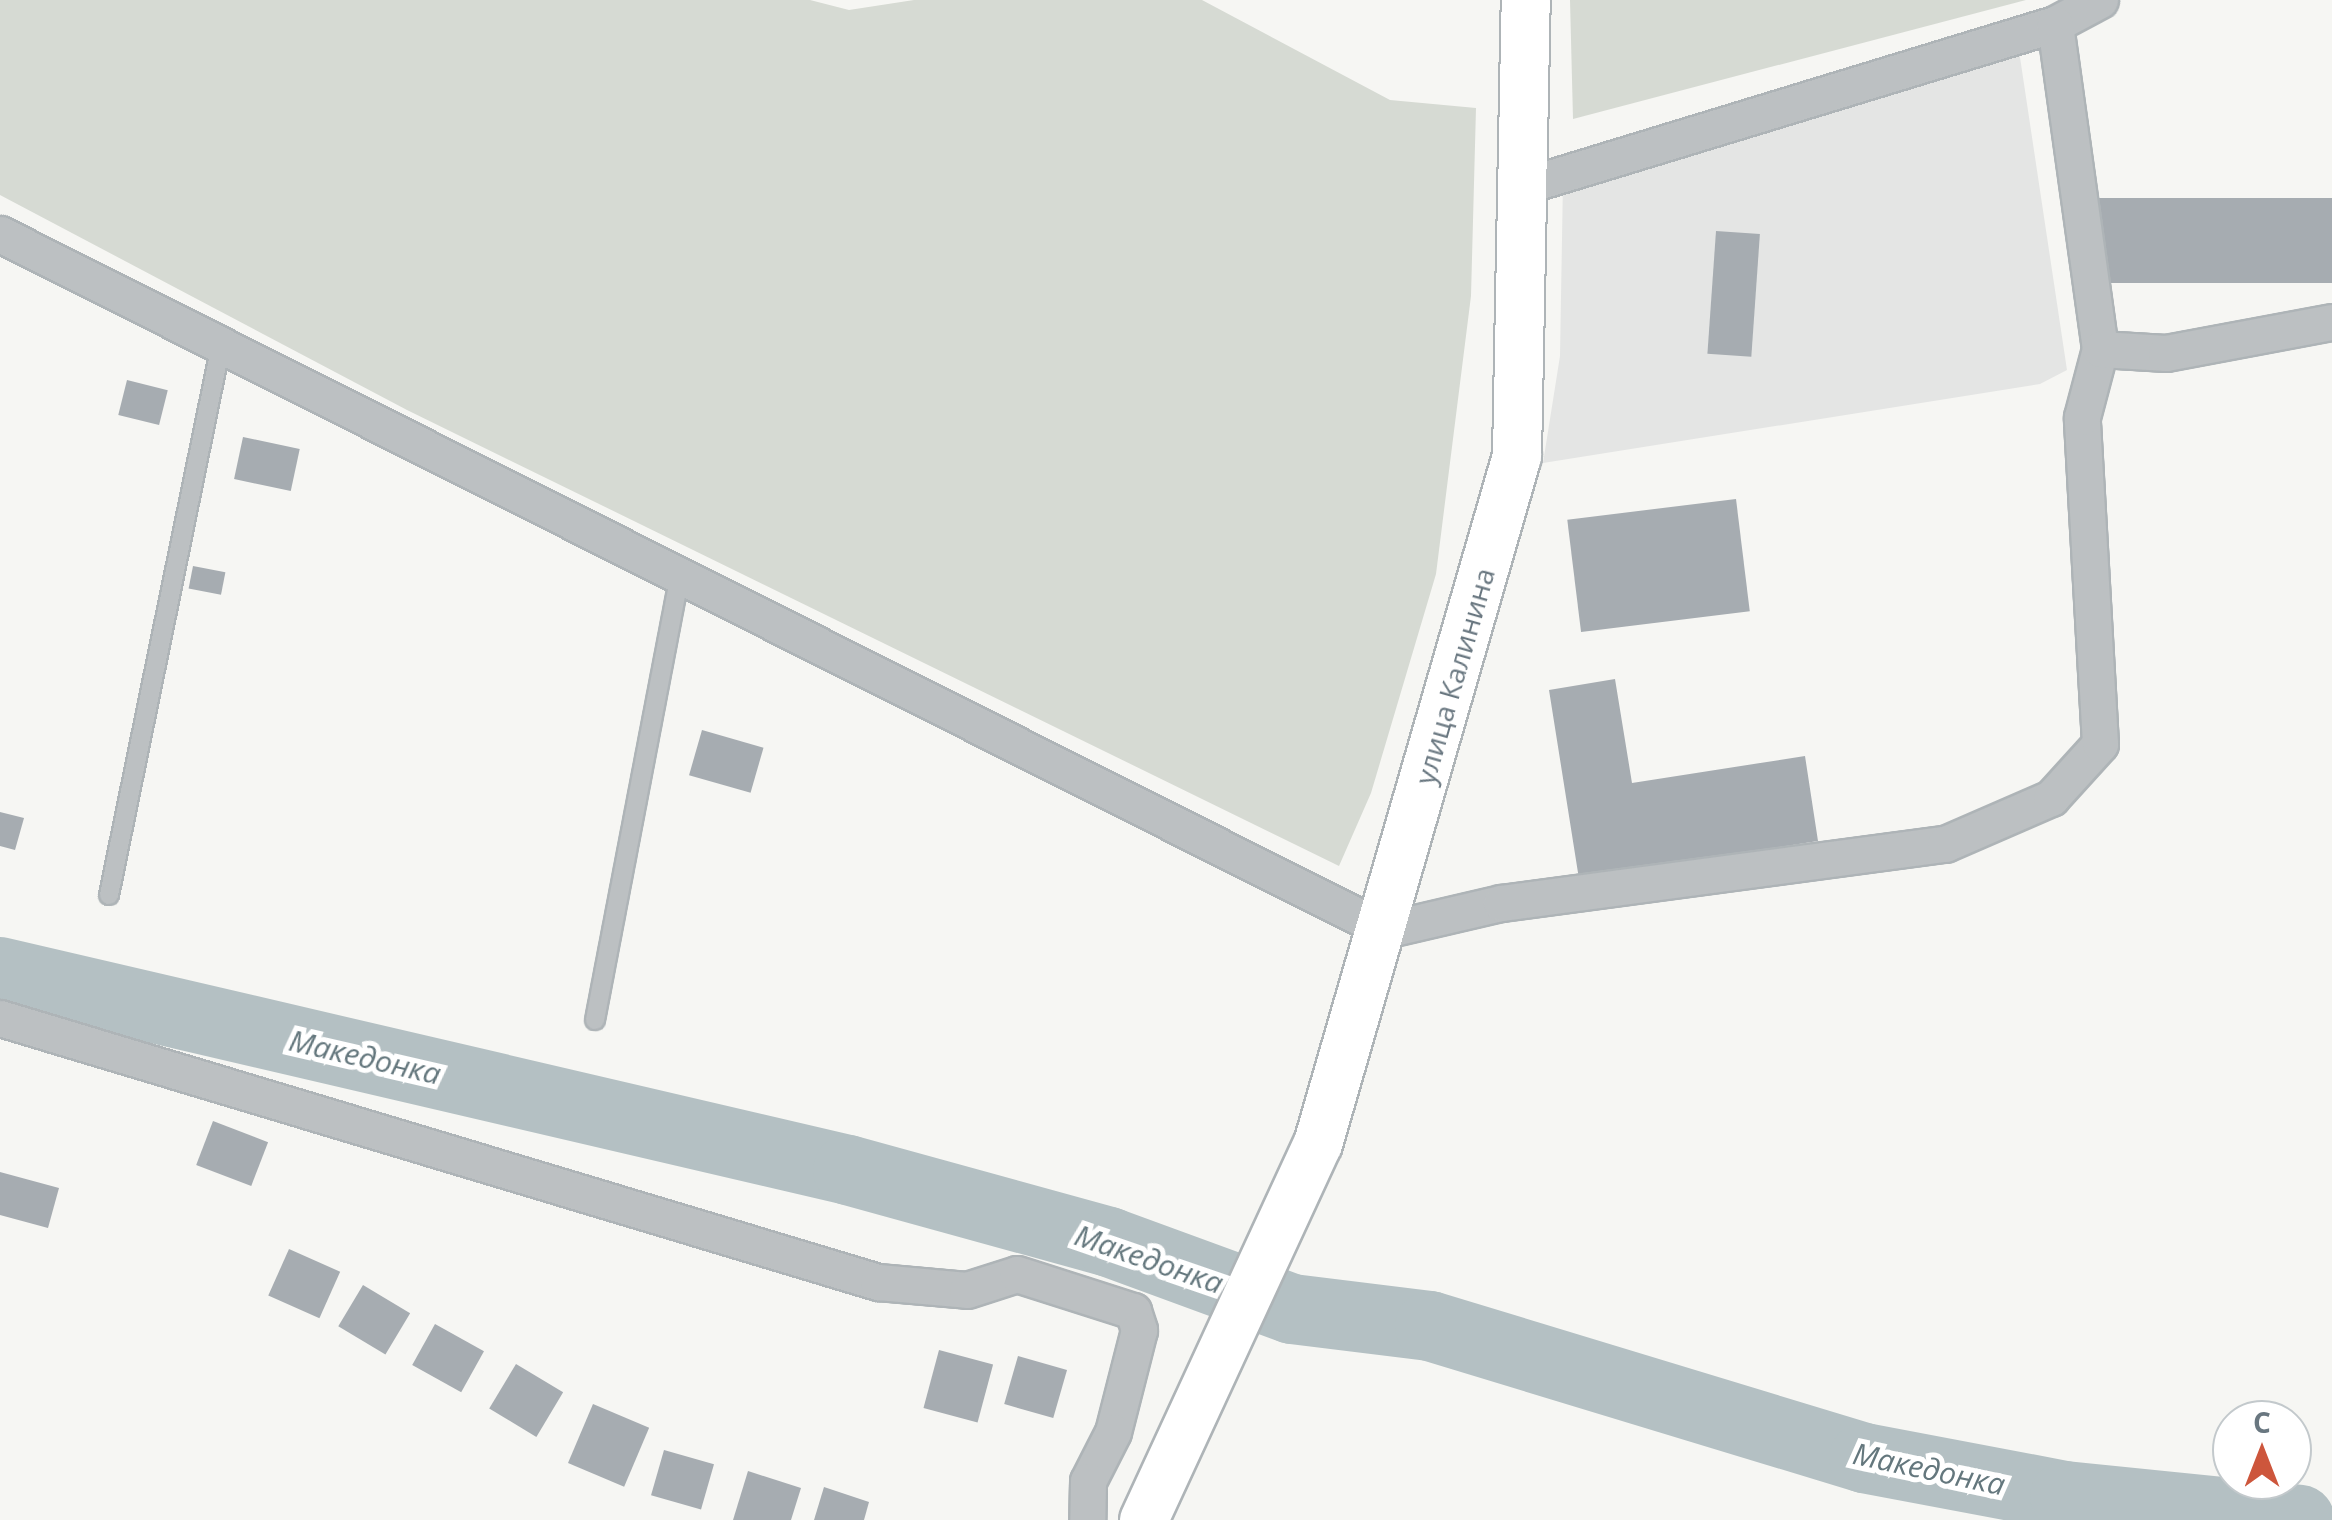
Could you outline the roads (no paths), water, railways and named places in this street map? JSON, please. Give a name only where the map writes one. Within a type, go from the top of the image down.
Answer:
[{"type":"main road","name":"улица Калинина","points":[[1144,1520],[1265,1266],[1318,1144],[1385,930],[1518,456],[1527,185],[1526,0]]},
{"type":"street","points":[[1527,185],[2056,24],[2100,0]]},
{"type":"street","points":[[0,234],[1385,930],[1501,902],[1944,844],[2052,798],[2100,744],[2082,417],[2100,349],[2056,24]]},
{"type":"street","points":[[2100,349],[2166,353],[2332,322]]},
{"type":"street","points":[[0,1018],[878,1282],[968,1290],[1017,1274],[1132,1311],[1139,1330],[1113,1432],[1088,1481],[1086,1520]]},
{"type":"lane","points":[[108,895],[220,345]]},
{"type":"lane","points":[[594,1020],[680,575]]},
{"type":"waterway","name":"Македонка","points":[[0,972],[848,1170],[1109,1242],[1292,1309],[1430,1326],[1864,1458],[2065,1496],[2300,1520]]}]
